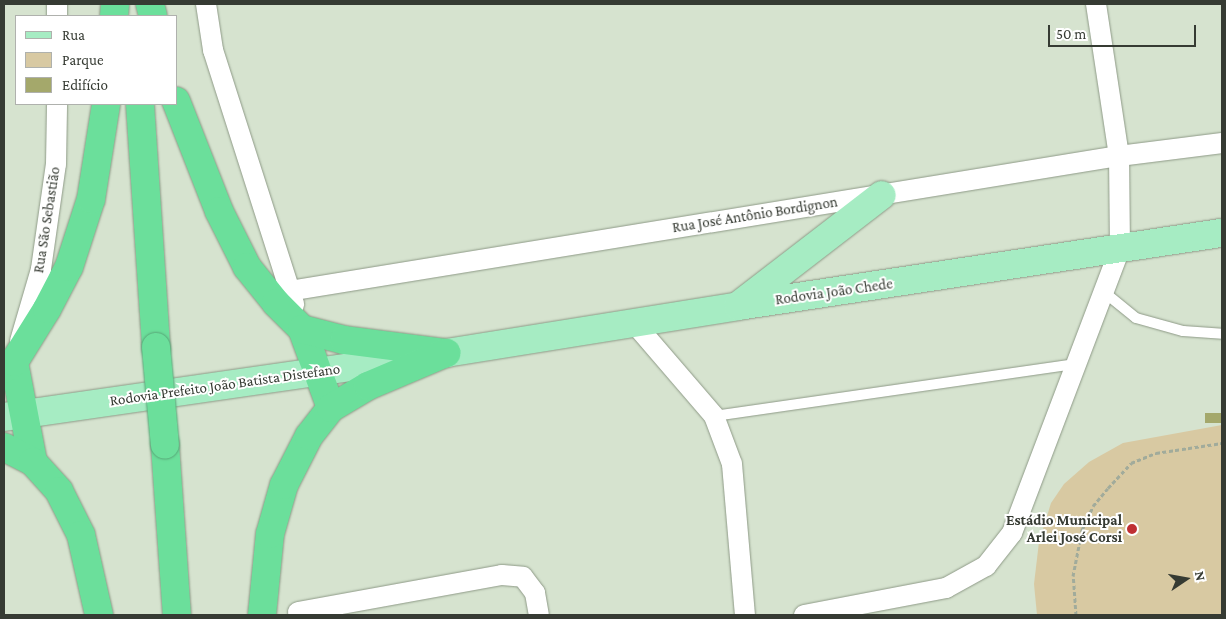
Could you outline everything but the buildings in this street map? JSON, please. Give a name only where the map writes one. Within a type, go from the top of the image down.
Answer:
[{"type":"highway","points":[[33,462],[14,415],[9,366],[47,309],[69,267],[91,199],[106,105]]},
{"type":"highway","points":[[140,105],[156,347],[177,615]]},
{"type":"highway","points":[[178,105],[219,211],[247,267],[276,303],[302,329],[320,372],[332,408]]},
{"type":"highway","points":[[302,329],[344,340],[446,354]]},
{"type":"highway","points":[[262,615],[270,534],[284,485],[309,436],[332,408],[368,386],[446,354]]},
{"type":"highway","points":[[4,446],[33,462],[59,491],[81,535],[98,615]]},
{"type":"main road","points":[[738,306],[882,195]]},
{"type":"main road","name":"Rodovia João Chede","points":[[446,354],[738,306],[1222,234]]},
{"type":"main road","name":"Rodovia Prefeito João Batista Distefano","points":[[14,415],[446,354]]},
{"type":"street","points":[[206,4],[213,50],[302,329]]},
{"type":"street","points":[[804,615],[946,588],[986,566],[1012,533],[1120,249],[1119,156],[1096,4]]},
{"type":"street","name":"Rua São Sebastião","points":[[9,366],[42,268],[56,164],[57,105]]},
{"type":"street","name":"Rua José Antônio Bordignon","points":[[289,291],[1119,156],[1222,143]]},
{"type":"street","points":[[635,324],[714,416],[732,464],[745,615]]},
{"type":"street","points":[[298,612],[502,575],[522,577],[535,593],[539,615]]},
{"type":"lane","points":[[1104,292],[1136,318],[1183,332],[1222,334]]},
{"type":"lane","points":[[714,416],[1076,364]]},
{"type":"path","points":[[1076,615],[1073,576],[1082,530],[1093,506],[1108,488],[1131,463],[1156,453],[1222,442]]},
{"type":"green space","name":"Estádio Municipal Arlei José Corsi","points":[[1222,425],[1222,615],[1037,615],[1034,584],[1039,542],[1051,503],[1064,484],[1089,462],[1123,443]]},
{"type":"place","name":"Estádio Municipal Arlei José Corsi","points":[[1132,529]]}]
